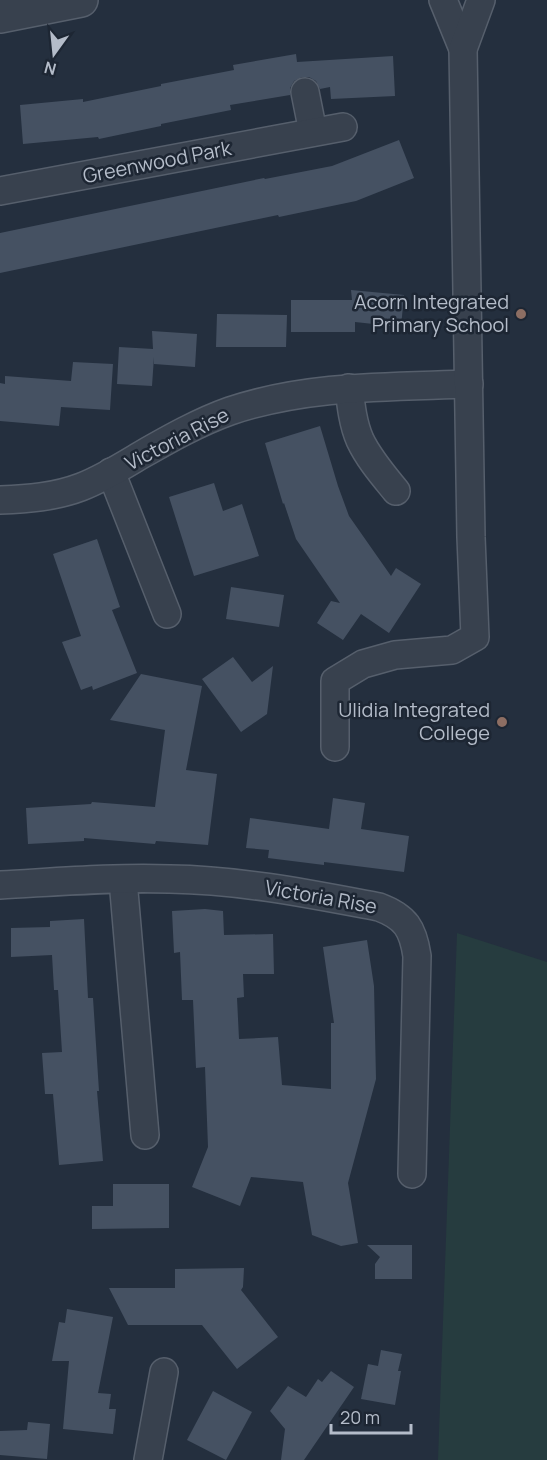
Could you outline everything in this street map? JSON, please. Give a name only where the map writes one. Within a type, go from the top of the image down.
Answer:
[{"type":"street","points":[[0,16],[81,0]]},
{"type":"street","points":[[335,747],[334,681],[363,664],[396,655],[452,650],[475,637],[471,537],[463,50],[443,0]]},
{"type":"street","points":[[463,50],[481,0]]},
{"type":"street","points":[[305,92],[313,132]]},
{"type":"street","name":"Greenwood Park","points":[[0,191],[343,127]]},
{"type":"street","name":"Victoria Rise","points":[[0,500],[52,495],[78,488],[170,438],[228,412],[276,399],[349,388],[469,384]]},
{"type":"street","points":[[349,388],[352,414],[360,439],[370,458],[396,492]]},
{"type":"street","name":"Victoria Rise","points":[[111,472],[167,614]]},
{"type":"street","name":"Victoria Rise","points":[[0,885],[169,879],[231,882],[291,890],[379,907],[393,912],[405,921],[414,937],[417,956],[412,1174]]},
{"type":"street","points":[[123,880],[145,1135]]},
{"type":"street","points":[[148,1460],[164,1372]]},
{"type":"green space","points":[[457,933],[547,962],[547,1460],[438,1460]]},
{"type":"building","points":[[296,54],[297,62],[393,56],[395,96],[331,99],[330,87],[320,89],[316,81],[309,77],[302,77],[294,81],[290,88],[290,95],[230,105],[231,110],[99,139],[98,137],[23,144],[20,105],[83,99],[83,102],[234,70],[233,65]]},
{"type":"building","points":[[399,140],[414,178],[356,201],[0,273],[0,233],[332,166]]},
{"type":"building","points":[[351,290],[404,295],[401,327],[355,322],[355,332],[291,332],[291,300],[352,300]]},
{"type":"building","points":[[217,314],[287,315],[286,347],[216,347]]},
{"type":"building","points":[[152,331],[197,334],[195,367],[154,364],[154,357],[152,386],[117,384],[119,347],[153,349]]},
{"type":"building","points":[[73,362],[113,364],[110,410],[61,407],[59,426],[0,421],[0,383],[5,384],[5,376],[71,381]]},
{"type":"building","points":[[320,426],[349,516],[391,576],[396,568],[421,584],[389,633],[361,614],[343,640],[317,623],[331,601],[340,603],[296,539],[265,443]]},
{"type":"building","points":[[214,483],[223,511],[242,504],[259,556],[194,576],[169,497]]},
{"type":"building","points":[[97,539],[120,607],[112,610],[137,673],[93,690],[92,686],[81,690],[62,642],[81,636],[53,554]]},
{"type":"building","points":[[231,587],[284,595],[279,627],[226,619]]},
{"type":"building","points":[[233,657],[252,682],[273,666],[267,714],[241,732],[202,679]]},
{"type":"building","points":[[141,674],[202,686],[186,770],[217,774],[208,845],[156,841],[155,844],[84,838],[84,841],[28,844],[26,808],[91,804],[92,802],[155,807],[165,730],[110,720]]},
{"type":"building","points":[[333,798],[365,803],[361,829],[409,836],[404,872],[268,858],[269,850],[246,848],[250,818],[329,829]]},
{"type":"building","points":[[205,909],[223,911],[224,935],[273,934],[274,974],[243,974],[244,997],[237,998],[239,1039],[278,1037],[282,1085],[331,1089],[331,1023],[334,1023],[323,947],[367,940],[374,986],[376,1079],[348,1183],[358,1243],[341,1246],[312,1235],[303,1182],[251,1177],[240,1206],[192,1187],[208,1147],[205,1067],[196,1068],[193,1000],[182,1000],[180,952],[174,953],[172,911]]},
{"type":"building","points":[[84,919],[88,998],[93,998],[103,1161],[59,1165],[53,1094],[45,1094],[42,1053],[62,1052],[58,990],[54,990],[52,955],[11,957],[11,928],[50,927],[50,921]]},
{"type":"building","points":[[113,1184],[169,1184],[169,1228],[92,1229],[92,1206],[113,1206]]},
{"type":"building","points":[[367,1245],[412,1245],[412,1279],[375,1279],[375,1264],[380,1257]]},
{"type":"building","points":[[244,1268],[241,1290],[278,1337],[237,1369],[202,1325],[128,1325],[109,1288],[175,1288],[175,1269]]},
{"type":"building","points":[[67,1309],[113,1317],[98,1393],[111,1394],[109,1409],[116,1409],[113,1434],[63,1429],[69,1361],[52,1361],[59,1322],[65,1323]]},
{"type":"building","points":[[381,1350],[402,1354],[395,1405],[361,1399],[368,1364],[378,1366]]},
{"type":"building","points":[[331,1371],[354,1387],[304,1460],[281,1460],[285,1429],[270,1411],[288,1386],[306,1397],[318,1379],[322,1382]]},
{"type":"building","points":[[213,1391],[252,1412],[226,1460],[187,1440]]},
{"type":"building","points":[[28,1422],[50,1424],[47,1459],[0,1455],[0,1431],[27,1430]]},
{"type":"place","name":"Acorn Integrated Primary School","points":[[521,314]]},
{"type":"place","name":"Ulidia Integrated College","points":[[502,722]]}]
